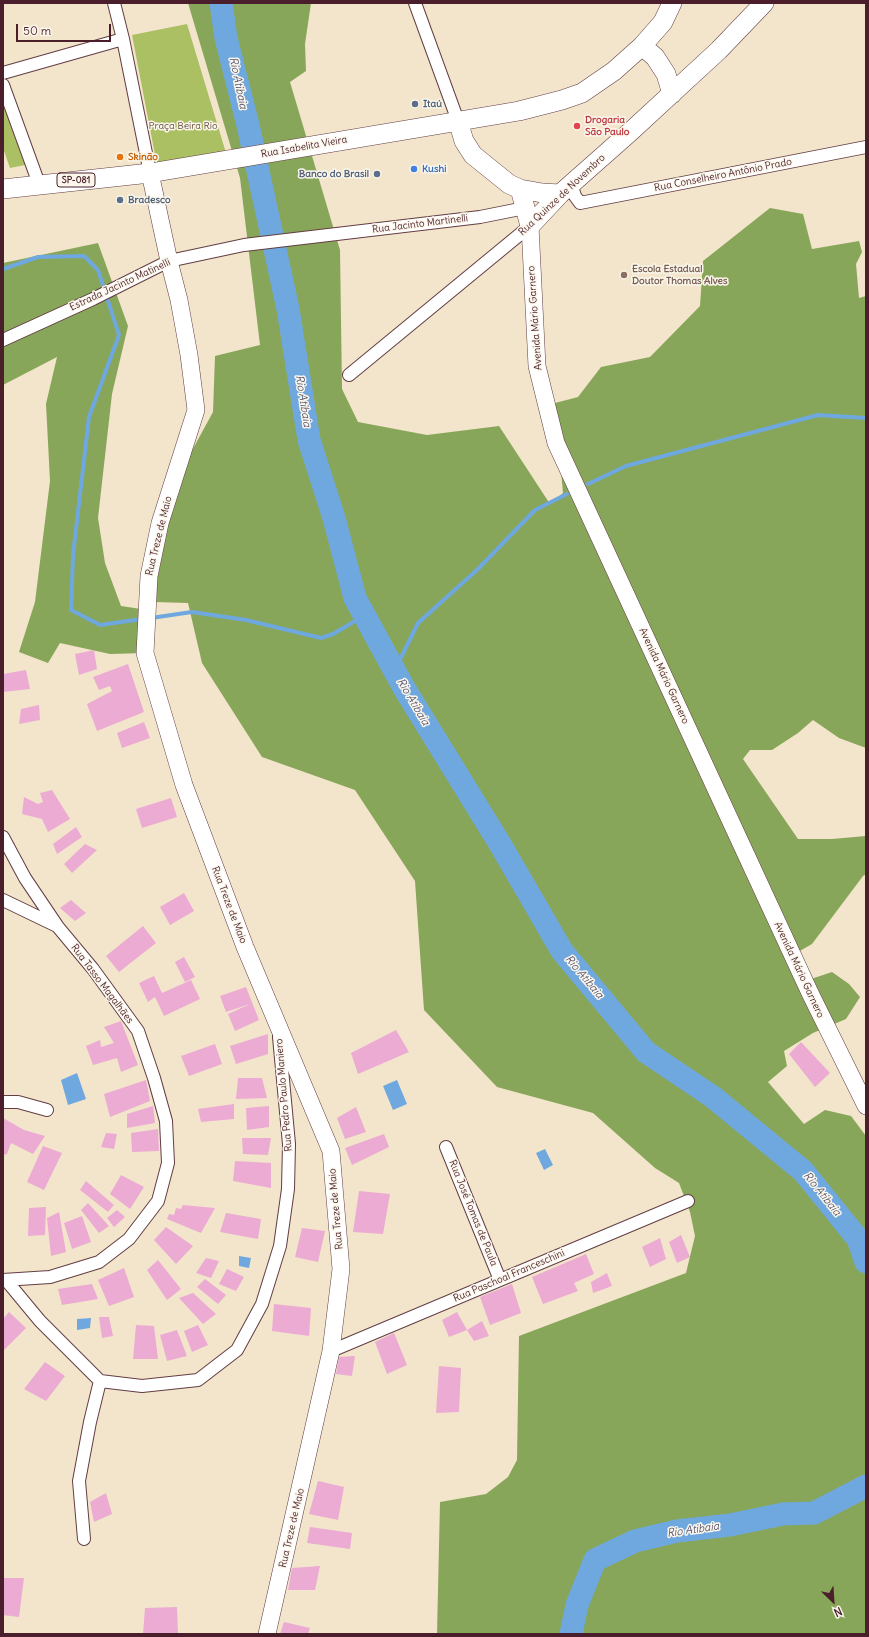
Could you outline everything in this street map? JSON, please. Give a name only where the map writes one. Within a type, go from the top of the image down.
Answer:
[{"type":"main road","name":"Rua Isabelita Vieira","points":[[150,173],[519,111],[562,100],[582,93],[614,71],[642,46],[663,22],[672,3]]},
{"type":"main road","name":"Rua Quinze de Novembro","points":[[530,226],[566,189],[719,50],[764,3]]},
{"type":"main road","points":[[642,46],[655,57],[666,74],[672,94]]},
{"type":"main road","points":[[458,121],[464,140],[473,155],[509,184],[520,189],[542,193],[566,189]]},
{"type":"main road","name":"SP-081","points":[[4,184],[38,184],[150,173]]},
{"type":"main road","points":[[520,189],[530,226]]},
{"type":"street","points":[[114,3],[123,39],[150,173]]},
{"type":"street","points":[[415,3],[458,121]]},
{"type":"street","points":[[3,73],[123,39]]},
{"type":"street","points":[[3,85],[38,184]]},
{"type":"street","name":"Rua Conselheiro Antônio Prado","points":[[566,189],[575,196],[580,203],[866,147]]},
{"type":"street","name":"Rua Treze de Maio","points":[[150,173],[179,300],[189,355],[196,410],[160,523],[149,576],[146,654],[184,785],[244,947],[331,1151],[341,1269],[331,1351],[267,1634]]},
{"type":"street","name":"Rua Jacinto Martinelli","points":[[314,237],[480,217],[525,208]]},
{"type":"street","name":"Rua Quinze de Novembro","points":[[349,374],[530,226]]},
{"type":"street","name":"Avenida Mário Garnero","points":[[530,226],[537,366],[556,443],[810,993],[866,1106]]},
{"type":"street","name":"Estrada Jacinto Matinelli","points":[[3,340],[169,261],[244,245],[314,237]]},
{"type":"street","name":"Rua Tasso Magalhães","points":[[3,837],[25,878],[58,927],[102,981],[138,1031],[154,1078],[166,1121],[168,1163],[158,1201],[129,1239],[99,1262],[50,1277],[5,1280]]},
{"type":"street","points":[[3,900],[58,927]]},
{"type":"street","name":"Rua Pedro Paulo Maniero","points":[[100,1381],[142,1386],[198,1380],[237,1350],[262,1304],[280,1246],[288,1188],[289,1144],[278,1026]]},
{"type":"street","points":[[3,1102],[18,1102],[47,1110]]},
{"type":"street","name":"Rua José Tomas de Paula","points":[[446,1147],[500,1280]]},
{"type":"street","name":"Rua Paschoal Franceschini","points":[[331,1351],[688,1201]]},
{"type":"street","points":[[5,1280],[40,1321],[100,1381],[90,1422],[79,1481],[84,1538]]},
{"type":"green space","points":[[188,3],[311,3],[305,44],[306,71],[290,82],[340,250],[342,389],[358,422],[427,435],[499,426],[550,504],[563,493],[555,403],[578,397],[601,367],[650,357],[700,306],[703,261],[770,208],[803,214],[812,249],[859,241],[862,252],[856,264],[859,298],[866,296],[866,748],[839,738],[813,720],[798,733],[772,750],[750,750],[743,759],[798,839],[832,839],[866,836],[866,874],[812,944],[798,952],[811,979],[832,972],[849,984],[860,997],[846,1019],[813,1033],[784,1051],[787,1066],[768,1082],[804,1124],[825,1110],[851,1116],[866,1136],[866,1634],[437,1634],[440,1502],[486,1494],[508,1477],[517,1460],[519,1336],[686,1273],[695,1236],[690,1212],[679,1183],[655,1168],[593,1113],[497,1087],[424,1010],[415,881],[355,790],[262,757],[202,663],[188,603],[154,602],[164,528],[189,456],[213,412],[215,356],[260,345],[240,178]]},
{"type":"green space","name":"Praça Beira Rio","points":[[187,24],[226,153],[157,165],[132,35]]},
{"type":"green space","points":[[3,104],[25,165],[10,168],[3,148]]},
{"type":"green space","points":[[98,243],[128,326],[112,394],[98,518],[105,563],[121,606],[141,609],[145,653],[110,654],[60,643],[48,663],[19,652],[35,602],[50,481],[46,404],[57,357],[3,385],[3,263]]},
{"type":"water","points":[[77,1073],[86,1099],[68,1105],[61,1080]]},
{"type":"water","points":[[397,1080],[407,1104],[393,1110],[383,1086]]},
{"type":"water","points":[[545,1149],[553,1165],[544,1170],[536,1153]]},
{"type":"water","points":[[239,1256],[251,1258],[249,1268],[239,1266]]},
{"type":"water","points":[[91,1318],[90,1328],[77,1330],[77,1319]]},
{"type":"building","points":[[94,650],[97,669],[79,675],[75,654]]},
{"type":"building","points":[[128,664],[144,712],[97,731],[87,704],[112,691],[110,686],[99,690],[93,677]]},
{"type":"building","points":[[26,670],[30,689],[3,692],[3,674]]},
{"type":"building","points":[[39,705],[40,720],[19,724],[21,709]]},
{"type":"building","points":[[144,722],[150,738],[122,748],[117,733]]},
{"type":"building","points":[[52,790],[70,819],[48,832],[42,819],[22,814],[24,797],[38,804],[43,802],[40,793]]},
{"type":"building","points":[[171,798],[177,817],[142,828],[136,809]]},
{"type":"building","points":[[76,827],[82,837],[57,854],[53,844]]},
{"type":"building","points":[[85,844],[97,850],[72,873],[64,864]]},
{"type":"building","points":[[184,893],[194,911],[170,925],[160,907]]},
{"type":"building","points":[[71,900],[86,913],[75,921],[60,908]]},
{"type":"building","points":[[143,926],[156,943],[119,972],[106,956]]},
{"type":"building","points":[[184,957],[195,977],[185,982],[175,962]]},
{"type":"building","points":[[154,976],[162,993],[191,980],[200,999],[164,1016],[155,997],[148,1002],[139,983]]},
{"type":"building","points":[[246,987],[259,1020],[235,1031],[228,1014],[250,1004],[226,1012],[220,996]]},
{"type":"building","points":[[121,1021],[138,1065],[121,1072],[117,1058],[93,1065],[86,1046],[100,1040],[101,1047],[114,1043],[104,1027]]},
{"type":"building","points":[[396,1030],[409,1052],[358,1074],[351,1053]]},
{"type":"building","points":[[268,1034],[268,1054],[236,1064],[230,1046]]},
{"type":"building","points":[[801,1042],[830,1073],[815,1087],[789,1054]]},
{"type":"building","points":[[215,1044],[222,1064],[189,1076],[181,1056]]},
{"type":"building","points":[[238,1078],[262,1078],[267,1098],[236,1099]]},
{"type":"building","points":[[146,1080],[150,1101],[110,1117],[104,1094]]},
{"type":"building","points":[[234,1104],[234,1119],[201,1122],[198,1109]]},
{"type":"building","points":[[153,1106],[155,1123],[127,1128],[127,1114]]},
{"type":"building","points":[[269,1106],[269,1127],[247,1130],[246,1108]]},
{"type":"building","points":[[356,1107],[366,1132],[345,1139],[337,1118]]},
{"type":"building","points":[[3,1118],[24,1130],[45,1136],[33,1154],[11,1143],[7,1154],[3,1155]]},
{"type":"building","points":[[158,1129],[159,1151],[132,1152],[131,1133]]},
{"type":"building","points":[[106,1133],[117,1134],[114,1149],[101,1147]]},
{"type":"building","points":[[384,1134],[389,1147],[352,1165],[345,1148]]},
{"type":"building","points":[[242,1138],[271,1138],[268,1155],[243,1154]]},
{"type":"building","points":[[43,1146],[62,1153],[44,1190],[27,1182]]},
{"type":"building","points":[[235,1161],[271,1163],[271,1188],[233,1181]]},
{"type":"building","points":[[121,1175],[144,1187],[130,1209],[110,1194]]},
{"type":"building","points":[[86,1181],[114,1205],[108,1212],[80,1190]]},
{"type":"building","points":[[359,1191],[390,1194],[383,1234],[353,1232]]},
{"type":"building","points":[[88,1203],[109,1226],[99,1233],[81,1210]]},
{"type":"building","points":[[183,1205],[215,1208],[201,1233],[167,1219],[169,1214],[174,1215],[176,1208],[181,1209]]},
{"type":"building","points":[[46,1207],[45,1235],[28,1236],[29,1208]]},
{"type":"building","points":[[117,1210],[125,1217],[114,1227],[107,1218]]},
{"type":"building","points":[[59,1212],[66,1252],[51,1256],[47,1218]]},
{"type":"building","points":[[226,1213],[261,1219],[258,1239],[220,1232]]},
{"type":"building","points":[[82,1216],[91,1242],[72,1249],[64,1223]]},
{"type":"building","points":[[166,1227],[193,1246],[176,1264],[154,1240]]},
{"type":"building","points":[[302,1228],[325,1231],[318,1262],[295,1257]]},
{"type":"building","points":[[681,1235],[690,1257],[677,1263],[669,1242]]},
{"type":"building","points":[[660,1238],[666,1259],[650,1267],[642,1247]]},
{"type":"building","points":[[586,1254],[594,1274],[574,1283],[578,1291],[543,1304],[532,1277]]},
{"type":"building","points":[[206,1258],[219,1261],[211,1278],[196,1273]]},
{"type":"building","points":[[158,1260],[181,1289],[167,1300],[147,1270]]},
{"type":"building","points":[[124,1268],[134,1297],[109,1306],[98,1280]]},
{"type":"building","points":[[227,1269],[244,1277],[236,1291],[219,1284]]},
{"type":"building","points":[[607,1273],[612,1286],[593,1293],[591,1282]]},
{"type":"building","points":[[205,1279],[226,1295],[218,1304],[197,1287]]},
{"type":"building","points":[[92,1284],[98,1299],[62,1305],[58,1289]]},
{"type":"building","points":[[512,1284],[521,1313],[490,1325],[480,1297]]},
{"type":"building","points":[[193,1293],[216,1314],[203,1324],[179,1298]]},
{"type":"building","points":[[274,1304],[311,1308],[309,1336],[272,1331]]},
{"type":"building","points":[[9,1312],[26,1328],[3,1351],[3,1319]]},
{"type":"building","points":[[457,1312],[467,1330],[449,1337],[442,1320]]},
{"type":"building","points":[[99,1317],[109,1317],[113,1336],[102,1338]]},
{"type":"building","points":[[482,1321],[489,1336],[474,1341],[467,1330]]},
{"type":"building","points":[[136,1325],[154,1326],[158,1359],[133,1359]]},
{"type":"building","points":[[198,1325],[208,1345],[192,1352],[184,1331]]},
{"type":"building","points":[[177,1330],[187,1356],[167,1361],[160,1335]]},
{"type":"building","points":[[394,1333],[407,1365],[387,1374],[375,1342]]},
{"type":"building","points":[[355,1356],[352,1376],[336,1374],[339,1357]]},
{"type":"building","points":[[45,1362],[65,1376],[46,1401],[24,1389]]},
{"type":"building","points":[[439,1366],[461,1368],[459,1412],[436,1413]]},
{"type":"building","points":[[318,1481],[344,1487],[338,1520],[309,1514]]},
{"type":"building","points":[[106,1493],[112,1514],[94,1522],[90,1502]]},
{"type":"building","points":[[310,1527],[352,1533],[350,1549],[307,1543]]},
{"type":"building","points":[[320,1566],[315,1590],[288,1590],[292,1568]]},
{"type":"building","points":[[3,1578],[24,1578],[19,1617],[3,1615]]},
{"type":"building","points":[[177,1607],[178,1634],[143,1634],[145,1608]]},
{"type":"building","points":[[284,1622],[310,1628],[308,1634],[280,1634]]},
{"type":"waterway","name":"Rio Atibaia","points":[[221,3],[226,38],[248,125],[288,309],[309,440],[334,518],[355,598],[404,688],[500,844],[562,951],[646,1052],[713,1097],[803,1171],[858,1239],[866,1262]]},
{"type":"waterway","points":[[3,269],[38,257],[84,256],[98,270],[119,335],[89,417],[73,555],[71,610],[100,625],[142,619]]},
{"type":"waterway","points":[[588,484],[626,466],[818,415],[866,418]]},
{"type":"waterway","points":[[395,670],[418,623],[478,569],[535,510],[567,494]]},
{"type":"waterway","points":[[151,618],[192,612],[246,620],[321,638],[333,634],[365,615]]},
{"type":"waterway","name":"Rio Atibaia","points":[[571,1634],[577,1605],[595,1560],[635,1541],[677,1531],[730,1525],[783,1514],[814,1513],[866,1486]]},
{"type":"place","name":"Itaú","points":[[415,104]]},
{"type":"place","name":"Drogaria São Paulo","points":[[577,126]]},
{"type":"place","name":"Skinão","points":[[120,157]]},
{"type":"place","name":"Kushi","points":[[414,169]]},
{"type":"place","name":"Banco do Brasil","points":[[377,174]]},
{"type":"place","name":"Bradesco","points":[[120,200]]},
{"type":"place","name":"Escola Estadual Doutor Thomas Alves","points":[[624,275]]}]
